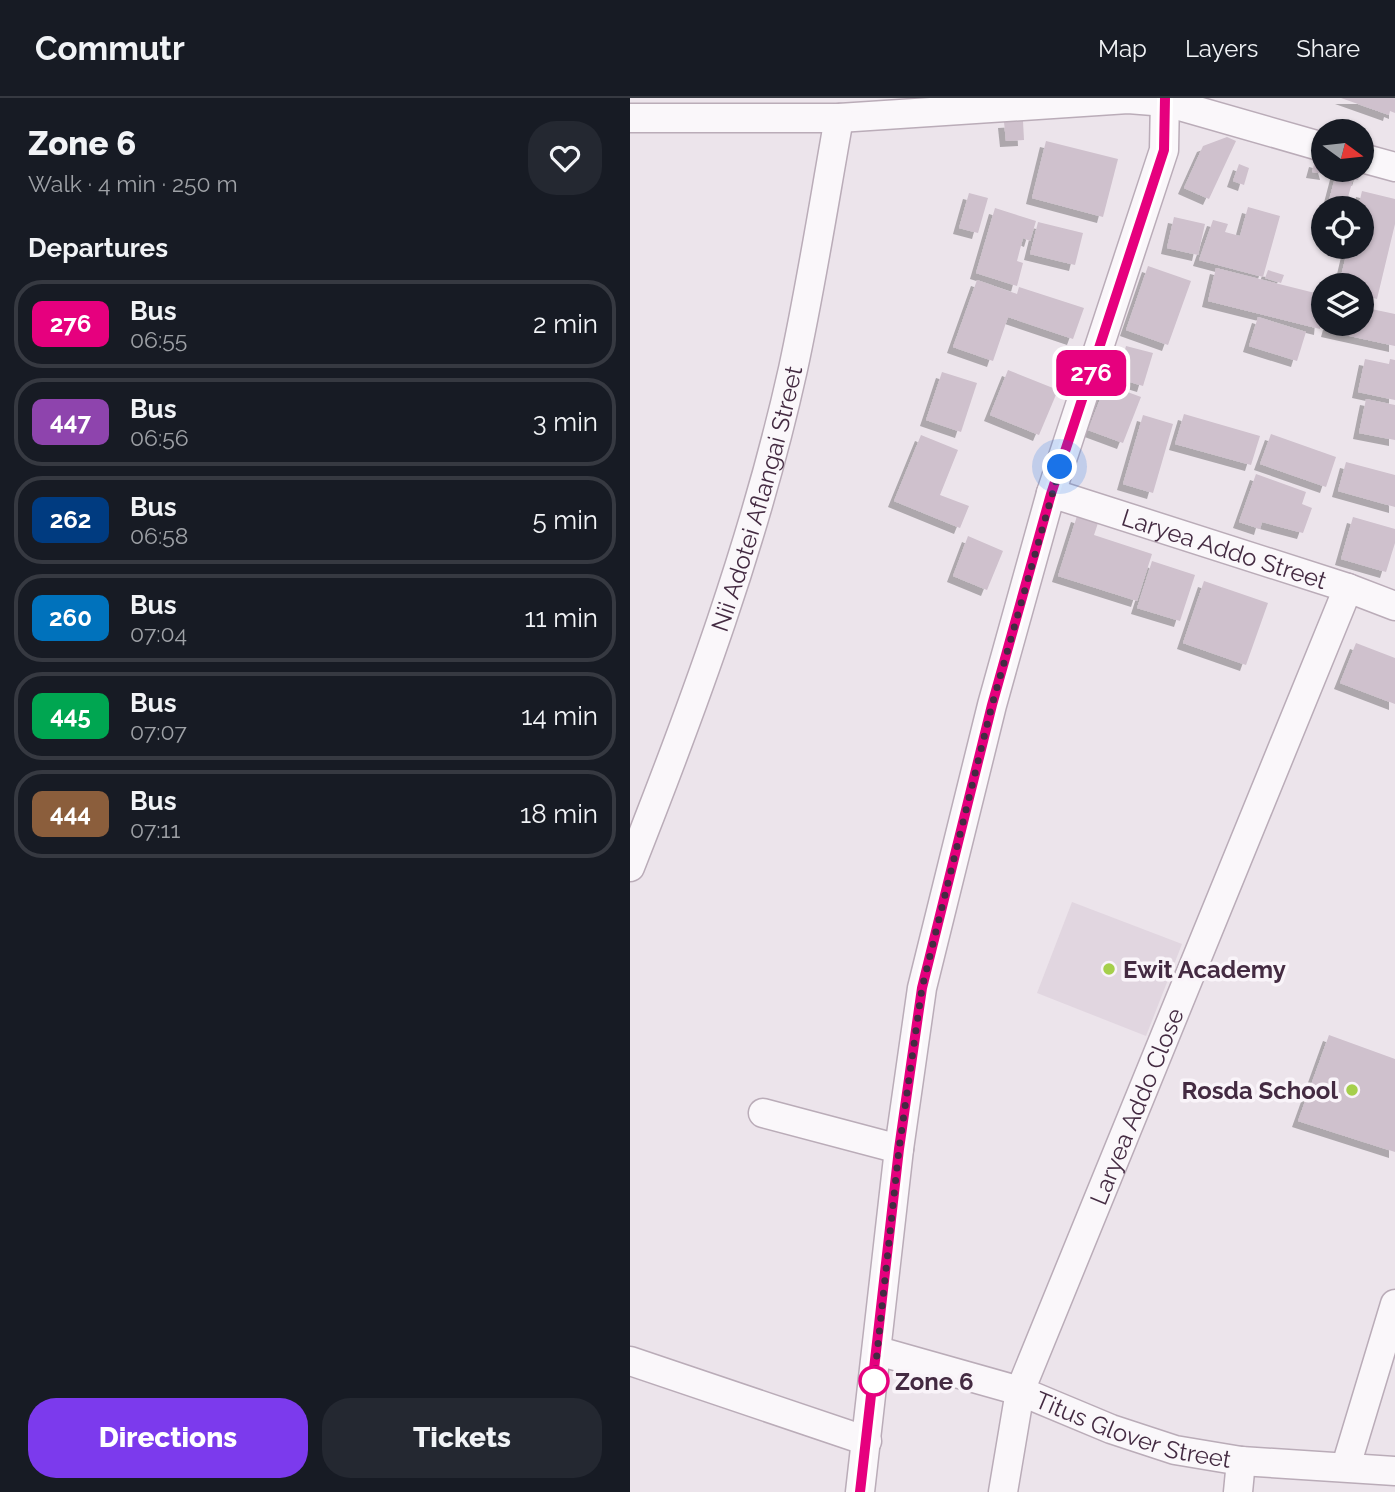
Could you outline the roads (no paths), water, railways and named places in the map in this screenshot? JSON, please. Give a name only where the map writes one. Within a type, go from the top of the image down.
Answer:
[{"type":"street","points":[[630,118],[776,109],[839,118],[1128,99],[1166,100],[1311,143]]},
{"type":"street","points":[[860,1492],[899,1149],[922,988],[992,705],[1051,494],[1157,176],[1167,132],[1166,100]]},
{"type":"street","name":"Nii Adotei Aflangai Street","points":[[630,867],[689,718],[747,542],[793,369],[839,118]]},
{"type":"street","points":[[1374,161],[1395,167]]},
{"type":"street","name":"Laryea Addo Street","points":[[1051,494],[1348,588],[1395,606]]},
{"type":"street","name":"Laryea Addo Close","points":[[1003,1492],[1020,1391],[1348,588]]},
{"type":"street","points":[[763,1113],[899,1149]]},
{"type":"street","points":[[1346,1466],[1395,1304]]},
{"type":"street","name":"Titus Glover Street","points":[[878,1351],[1020,1391],[1111,1429],[1175,1450],[1241,1461],[1395,1471]]},
{"type":"street","points":[[630,1361],[867,1441]]},
{"type":"street","points":[[1238,1492],[1241,1461]]},
{"type":"place","name":"Ewit Academy","points":[[1109,969]]},
{"type":"place","name":"Rosda School","points":[[1352,1090]]},
{"type":"place","name":"Zone 6","points":[[874,1381]]}]
